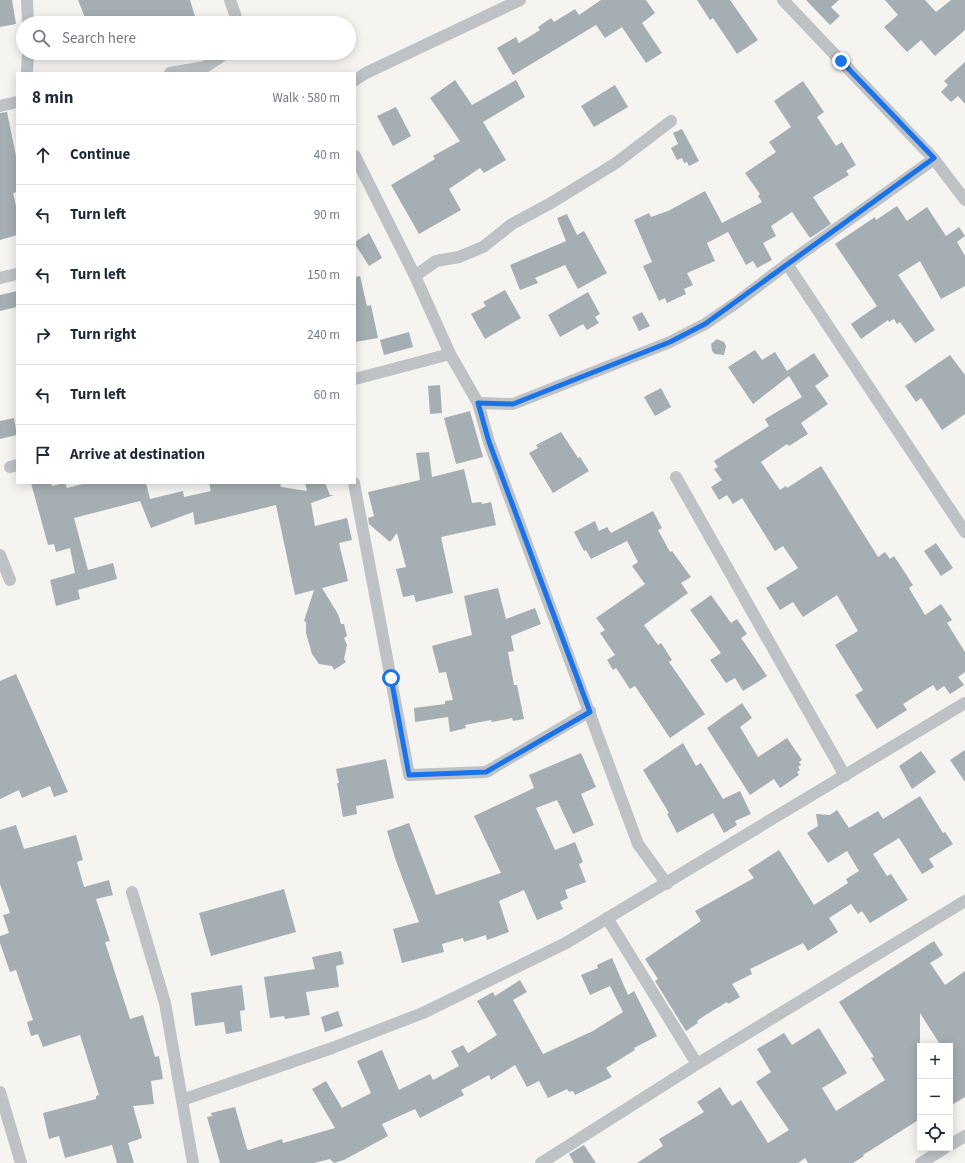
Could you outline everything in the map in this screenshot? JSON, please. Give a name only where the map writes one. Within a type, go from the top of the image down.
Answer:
[{"type":"street","points":[[27,0],[28,16]]},
{"type":"street","points":[[230,0],[236,16]]},
{"type":"street","points":[[356,79],[366,73],[520,0]]},
{"type":"street","points":[[783,0],[934,158],[965,200]]},
{"type":"street","points":[[27,72],[28,60]]},
{"type":"street","points":[[175,72],[205,66],[215,60]]},
{"type":"street","points":[[0,106],[16,102]]},
{"type":"street","points":[[415,276],[436,261],[459,257],[483,247],[512,224],[551,203],[616,163],[671,121]]},
{"type":"street","points":[[356,158],[415,276],[450,354],[478,403],[489,442],[638,844],[667,884]]},
{"type":"street","points":[[478,403],[513,404],[670,342],[705,324],[934,158]]},
{"type":"street","points":[[787,264],[965,532]]},
{"type":"street","points":[[0,278],[16,274]]},
{"type":"street","points":[[356,379],[450,354]]},
{"type":"street","points":[[676,477],[845,776]]},
{"type":"street","points":[[354,484],[409,775],[486,772],[590,712]]},
{"type":"street","points":[[0,555],[10,580]]},
{"type":"street","points":[[182,1100],[332,1048],[422,1013],[566,943],[606,918],[667,884],[965,703]]},
{"type":"street","points":[[132,892],[165,1003],[193,1163]]},
{"type":"street","points":[[541,1163],[698,1064],[965,901]]},
{"type":"street","points":[[606,918],[698,1064]]},
{"type":"street","points":[[0,1092],[21,1163]]},
{"type":"street","points":[[953,1143],[965,1136]]},
{"type":"street","points":[[921,1163],[940,1151]]},
{"type":"building","points":[[0,0],[12,0],[16,24],[0,27]]},
{"type":"building","points":[[78,0],[190,0],[195,16],[84,16]]},
{"type":"building","points":[[601,0],[646,0],[655,13],[642,23],[662,53],[646,63],[622,27],[605,38],[596,25],[513,75],[497,48],[516,37],[519,43],[540,30],[538,27],[551,18],[554,22],[575,9],[579,15]]},
{"type":"building","points":[[697,0],[730,0],[758,40],[737,54],[713,18],[710,20]]},
{"type":"building","points":[[806,0],[839,0],[831,7],[840,16],[830,25]]},
{"type":"building","points":[[885,0],[925,0],[936,12],[951,0],[965,0],[965,30],[935,56],[921,40],[907,52],[884,27],[898,15]]},
{"type":"building","points":[[965,62],[965,104],[958,96],[951,102],[941,92],[948,85],[944,81]]},
{"type":"building","points":[[455,80],[472,105],[516,80],[525,97],[483,122],[506,160],[484,173],[480,168],[449,189],[461,210],[419,234],[391,185],[435,159],[433,156],[460,141],[430,98]]},
{"type":"building","points":[[803,81],[824,112],[817,117],[836,146],[842,142],[856,165],[846,171],[849,175],[813,197],[831,224],[810,238],[792,212],[771,226],[776,236],[763,243],[772,260],[757,268],[753,261],[746,265],[728,232],[707,243],[715,261],[687,273],[693,285],[684,289],[686,294],[667,303],[665,298],[659,301],[643,266],[652,262],[634,220],[649,213],[651,217],[668,211],[705,191],[722,223],[762,202],[758,196],[760,194],[745,173],[776,152],[769,142],[791,127],[774,101]]},
{"type":"building","points":[[615,85],[628,107],[594,127],[581,106]]},
{"type":"building","points":[[396,107],[411,136],[393,146],[377,116]]},
{"type":"building","points":[[7,112],[16,156],[16,192],[13,193],[16,206],[16,235],[0,240],[0,113]]},
{"type":"building","points":[[682,129],[699,161],[689,166],[687,162],[684,163],[682,158],[677,160],[671,148],[678,144],[673,133]]},
{"type":"building","points":[[897,206],[907,221],[927,207],[946,236],[959,227],[965,236],[957,242],[965,256],[965,286],[941,299],[920,261],[898,275],[935,330],[915,343],[900,322],[897,324],[894,319],[889,322],[888,320],[861,339],[851,324],[877,306],[835,244],[875,217],[876,220]]},
{"type":"building","points":[[567,214],[577,235],[584,231],[607,273],[578,289],[565,265],[535,278],[538,283],[520,290],[510,265],[566,241],[557,218]]},
{"type":"building","points":[[369,233],[382,258],[369,266],[356,246],[356,241]]},
{"type":"building","points":[[360,276],[367,306],[371,305],[378,338],[356,342],[356,277]]},
{"type":"building","points":[[505,290],[521,318],[485,339],[471,314],[486,306],[483,302]]},
{"type":"building","points":[[16,291],[16,307],[0,311],[0,295]]},
{"type":"building","points":[[588,292],[600,314],[595,317],[599,323],[587,330],[583,324],[560,337],[548,315]]},
{"type":"building","points":[[642,312],[650,326],[639,331],[632,317]]},
{"type":"building","points":[[409,332],[413,347],[384,355],[380,340]]},
{"type":"building","points":[[717,339],[724,342],[726,346],[724,355],[715,354],[712,351],[711,344]]},
{"type":"building","points":[[755,350],[762,360],[775,352],[787,371],[814,353],[829,376],[815,386],[828,404],[801,423],[808,434],[789,446],[787,444],[761,462],[780,490],[786,486],[787,488],[821,466],[878,557],[885,552],[890,559],[894,556],[913,585],[909,588],[925,615],[941,604],[952,620],[947,623],[965,652],[965,672],[958,677],[964,685],[950,694],[944,686],[937,691],[933,685],[903,704],[907,710],[877,729],[855,695],[863,690],[835,645],[858,631],[837,595],[803,617],[793,602],[780,610],[766,588],[798,568],[783,546],[775,551],[742,498],[733,504],[727,495],[719,500],[711,487],[722,480],[714,469],[718,467],[714,461],[769,426],[765,419],[802,397],[789,376],[753,404],[728,367]]},
{"type":"building","points":[[950,355],[965,375],[965,414],[942,430],[921,398],[916,402],[905,386]]},
{"type":"building","points":[[440,385],[442,413],[430,414],[428,386]]},
{"type":"building","points":[[661,388],[671,407],[655,416],[644,397]]},
{"type":"building","points":[[470,411],[483,457],[456,464],[444,418]]},
{"type":"building","points":[[14,418],[16,435],[0,439],[0,421]]},
{"type":"building","points":[[561,432],[578,458],[580,457],[589,471],[553,493],[529,453],[538,448],[536,445]]},
{"type":"building","points":[[429,452],[432,477],[464,469],[472,503],[481,502],[482,504],[491,502],[496,525],[441,537],[453,593],[416,602],[414,595],[403,597],[396,569],[406,567],[397,533],[390,542],[369,524],[368,518],[374,516],[368,492],[420,480],[416,453]]},
{"type":"building","points":[[31,484],[51,484],[52,486],[65,484],[67,488],[83,484],[146,484],[150,499],[183,491],[184,497],[211,491],[209,484],[280,484],[281,487],[307,491],[305,484],[325,484],[330,495],[334,495],[311,503],[315,526],[347,518],[352,540],[339,543],[348,581],[322,588],[338,614],[341,624],[344,624],[347,636],[344,638],[347,645],[344,659],[346,662],[334,670],[332,666],[319,664],[312,654],[306,633],[306,622],[304,621],[314,590],[295,595],[276,505],[195,525],[193,512],[151,528],[140,501],[74,518],[88,570],[113,563],[117,579],[78,590],[80,599],[56,606],[50,580],[75,573],[70,548],[56,552],[54,544],[48,545]]},
{"type":"building","points":[[653,511],[662,528],[658,530],[670,552],[672,551],[691,577],[681,583],[688,593],[644,625],[658,645],[661,643],[672,660],[669,662],[705,714],[670,738],[635,686],[630,689],[616,668],[613,670],[607,660],[615,655],[600,633],[605,630],[596,618],[645,584],[632,566],[638,562],[627,541],[591,559],[586,550],[584,551],[574,532],[595,521],[599,531],[607,527],[611,533]]},
{"type":"building","points":[[936,543],[953,568],[941,576],[924,551]]},
{"type":"building","points":[[498,588],[506,619],[535,608],[541,624],[511,636],[514,651],[508,652],[514,685],[517,685],[524,719],[513,721],[512,718],[492,722],[491,720],[465,725],[466,728],[450,732],[448,717],[415,722],[414,708],[445,704],[445,701],[453,700],[446,672],[439,673],[432,646],[472,635],[464,596]]},
{"type":"building","points":[[711,595],[731,623],[737,619],[747,634],[741,638],[767,676],[743,691],[735,678],[726,683],[710,660],[721,653],[690,610]]},
{"type":"building","points":[[16,674],[68,792],[54,797],[50,786],[22,798],[19,790],[0,799],[0,681]]},
{"type":"building","points":[[742,703],[752,718],[740,727],[758,757],[787,738],[802,760],[799,762],[801,765],[798,767],[800,770],[797,772],[799,775],[780,788],[774,779],[750,795],[707,728]]},
{"type":"building","points":[[683,743],[696,766],[701,763],[723,799],[740,791],[751,814],[735,821],[737,825],[724,833],[713,813],[677,833],[667,814],[669,813],[643,770]]},
{"type":"building","points":[[965,750],[965,782],[950,760]]},
{"type":"building","points":[[921,751],[936,772],[912,789],[899,766]]},
{"type":"building","points":[[581,753],[596,787],[581,794],[594,825],[573,834],[557,800],[536,808],[555,850],[575,842],[583,862],[579,864],[586,882],[565,890],[568,898],[560,902],[563,909],[537,920],[524,890],[499,901],[509,932],[487,940],[486,935],[464,942],[463,938],[442,944],[444,952],[402,963],[393,929],[419,922],[396,861],[387,831],[409,823],[436,895],[501,873],[474,816],[534,788],[529,775]]},
{"type":"building","points":[[386,759],[394,798],[356,806],[357,814],[343,817],[336,769]]},
{"type":"building","points":[[920,796],[943,833],[945,832],[953,844],[929,859],[934,867],[922,874],[899,838],[873,854],[887,876],[891,874],[908,900],[870,923],[862,911],[858,914],[851,904],[829,918],[838,932],[808,951],[803,943],[750,969],[752,974],[732,984],[740,997],[728,1004],[727,1002],[704,1016],[697,1021],[698,1023],[686,1031],[655,981],[658,979],[645,959],[701,921],[695,911],[754,878],[748,870],[779,850],[814,905],[848,883],[846,879],[859,871],[847,851],[828,863],[807,833],[818,826],[816,814],[830,815],[837,810],[849,828],[878,811],[883,819]]},
{"type":"building","points":[[16,825],[24,849],[76,835],[83,860],[77,862],[84,887],[109,880],[113,895],[96,899],[110,941],[105,942],[130,1019],[143,1015],[155,1057],[159,1056],[163,1079],[151,1081],[154,1104],[133,1106],[142,1138],[128,1143],[134,1163],[117,1163],[112,1145],[65,1158],[59,1136],[49,1139],[43,1113],[96,1099],[96,1096],[99,1095],[80,1035],[43,1047],[38,1034],[31,1036],[27,1022],[33,1020],[16,970],[10,972],[0,943],[0,936],[9,933],[3,915],[10,913],[0,884],[0,830]]},
{"type":"building","points":[[284,889],[296,932],[211,956],[199,913]]},
{"type":"building","points":[[934,941],[943,955],[930,963],[945,985],[965,971],[965,1097],[953,1104],[953,1043],[939,1043],[920,1013],[920,1043],[917,1043],[917,1121],[853,1163],[808,1163],[805,1158],[798,1163],[637,1163],[663,1146],[659,1139],[704,1112],[697,1102],[720,1087],[732,1106],[741,1100],[768,1143],[789,1130],[756,1082],[771,1072],[757,1049],[784,1033],[792,1045],[819,1028],[847,1073],[822,1088],[836,1111],[885,1080],[871,1058],[874,1057],[839,1002]]},
{"type":"building","points":[[341,951],[344,964],[336,966],[339,987],[306,992],[310,1015],[285,1019],[284,1016],[270,1018],[264,977],[315,969],[312,957]]},
{"type":"building","points":[[612,958],[628,995],[634,991],[657,1036],[634,1048],[635,1050],[606,1068],[612,1077],[575,1095],[573,1091],[569,1092],[567,1089],[548,1098],[539,1081],[527,1087],[515,1065],[491,1080],[489,1075],[461,1090],[464,1095],[420,1118],[415,1109],[382,1124],[388,1136],[344,1160],[334,1163],[330,1159],[314,1163],[220,1163],[207,1117],[212,1116],[211,1113],[235,1107],[247,1149],[249,1150],[282,1139],[283,1143],[335,1128],[312,1089],[326,1081],[342,1108],[371,1093],[357,1061],[382,1050],[399,1090],[430,1074],[433,1080],[459,1066],[451,1051],[463,1045],[468,1053],[497,1035],[477,1001],[493,992],[495,996],[520,980],[527,992],[513,1000],[543,1054],[593,1031],[623,1012],[610,986],[590,995],[581,975],[598,968],[597,965]]},
{"type":"building","points":[[242,985],[245,1010],[240,1011],[242,1031],[226,1034],[224,1022],[195,1026],[191,993]]},
{"type":"building","points":[[338,1011],[343,1026],[325,1032],[321,1017]]},
{"type":"building","points":[[584,1145],[596,1163],[574,1163],[569,1154]]},
{"type":"route","points":[[391,678],[409,775],[486,772],[590,712],[489,442],[478,403],[513,404],[670,342],[705,324],[934,158],[841,61]]}]
